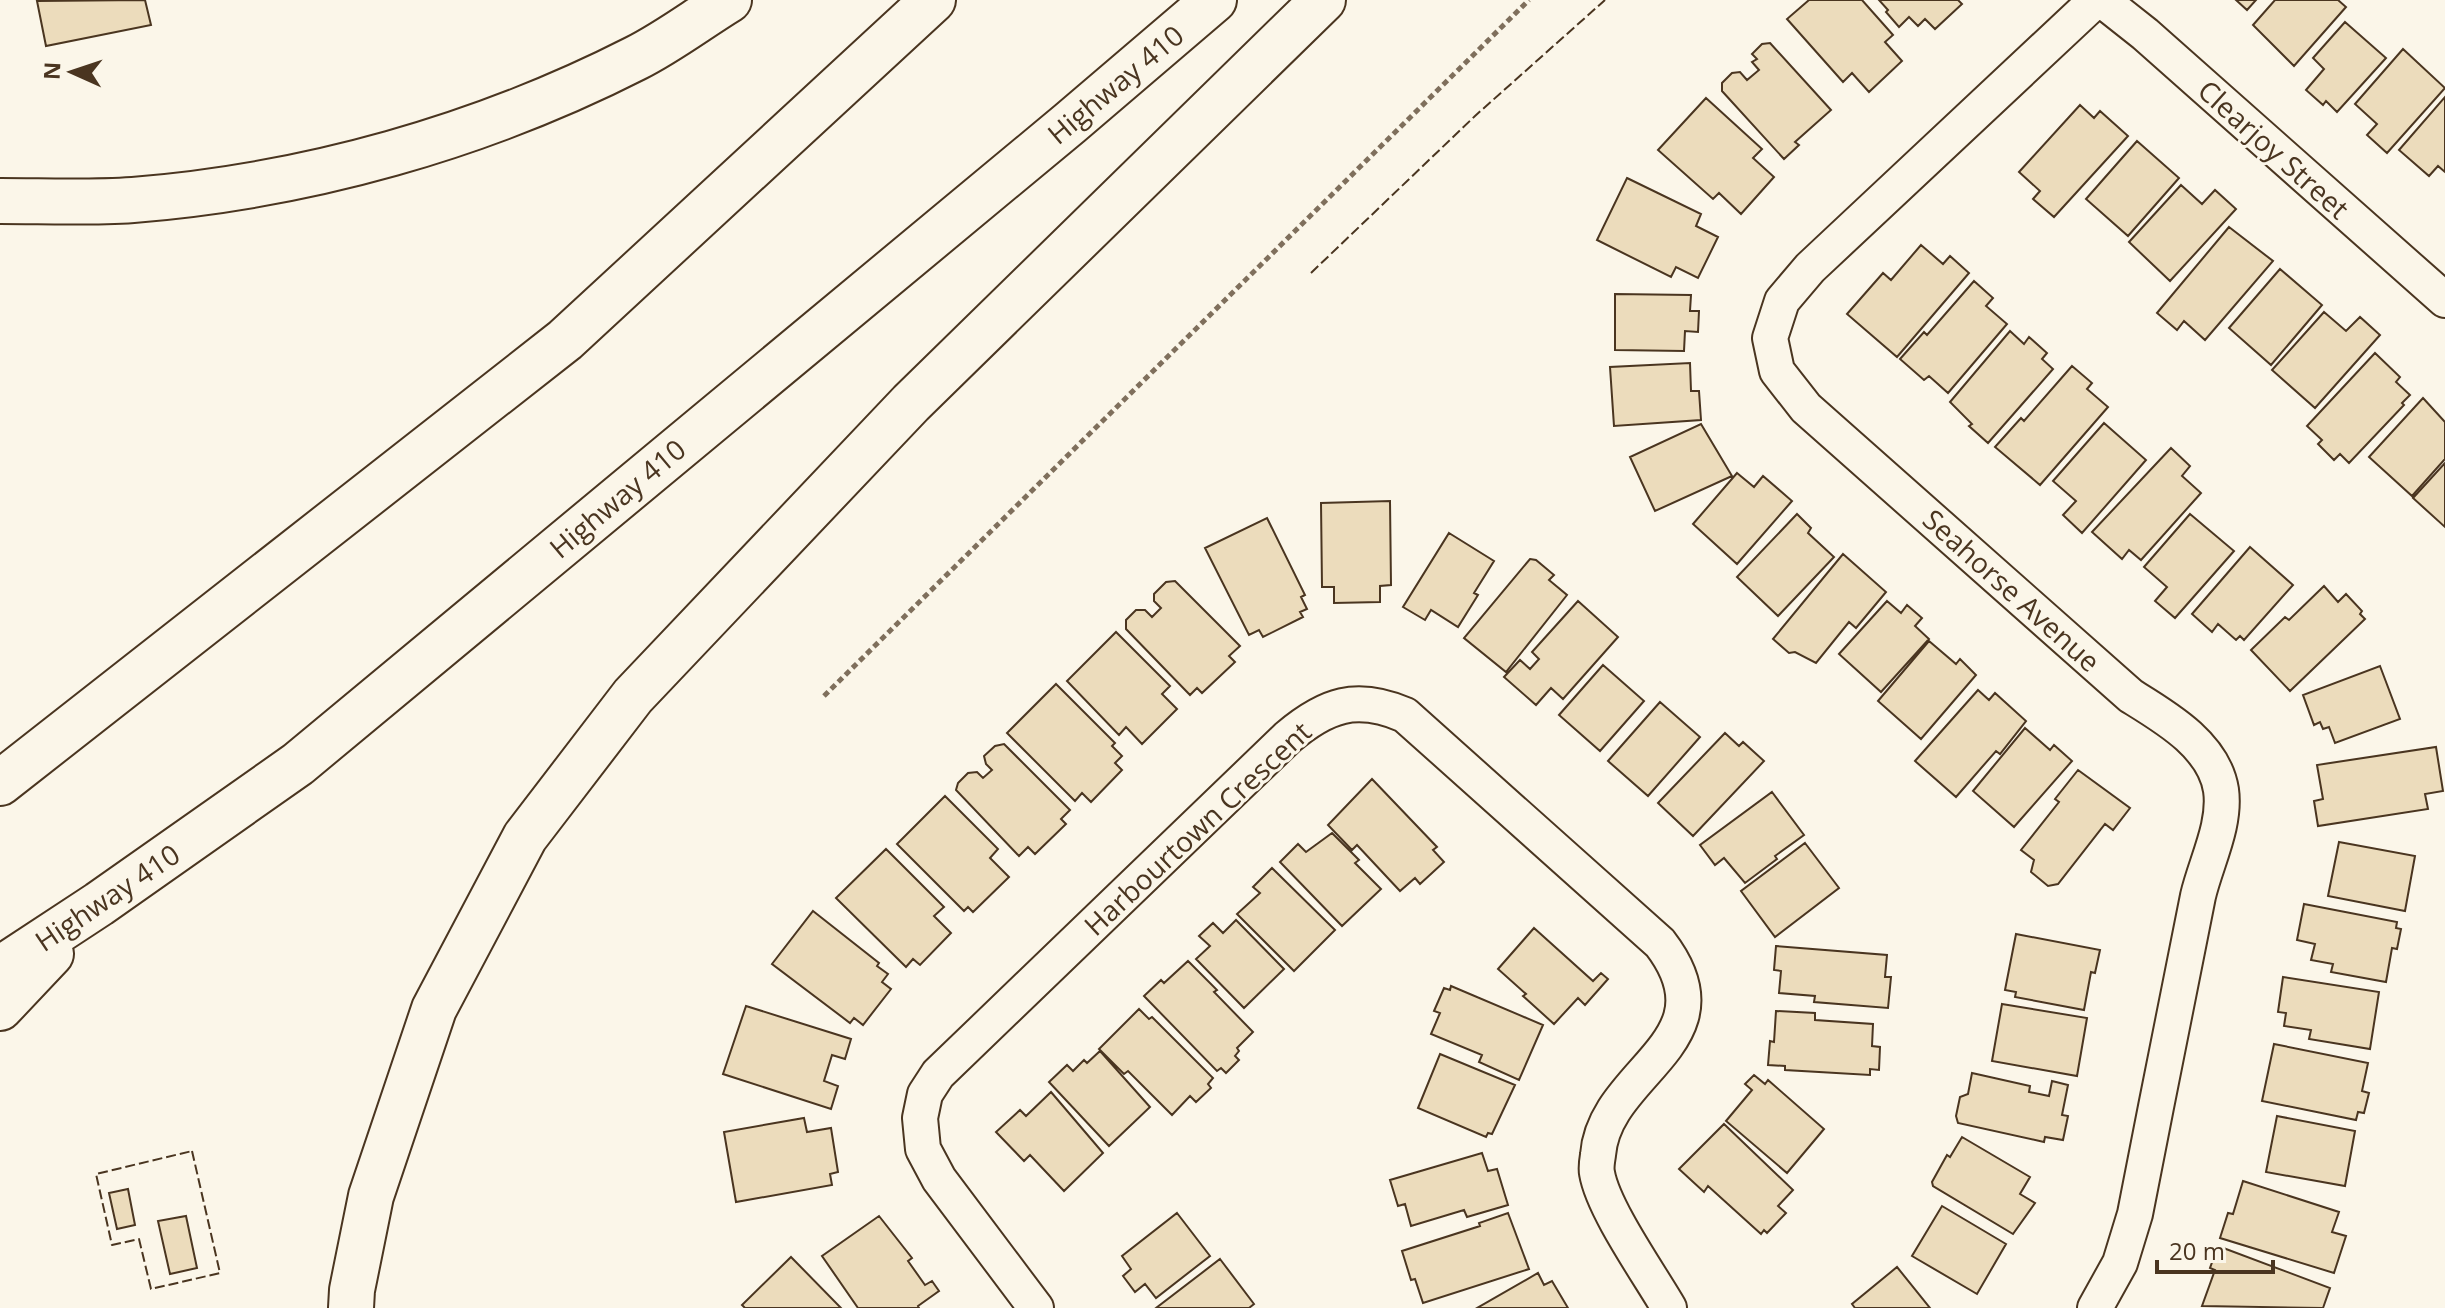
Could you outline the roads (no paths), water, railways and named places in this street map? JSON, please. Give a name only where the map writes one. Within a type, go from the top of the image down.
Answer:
[{"type":"highway","points":[[0,201],[132,200],[260,184],[404,150],[525,111],[639,57],[729,0]]},
{"type":"highway","points":[[0,783],[565,340],[933,0]]},
{"type":"highway","name":"Highway 410","points":[[0,969],[99,904],[298,764],[1214,0]]},
{"type":"highway","points":[[351,1308],[371,1196],[434,1009],[525,837],[633,696],[911,403],[1323,0]]},
{"type":"highway","points":[[0,1008],[99,904]]},
{"type":"street","name":"Clearjoy Street","points":[[2099,0],[2145,34],[2445,300]]},
{"type":"street","name":"Seahorse Avenue","points":[[2095,1308],[2120,1263],[2135,1214],[2199,892],[2221,812],[2221,787],[2204,752],[2176,724],[2131,696],[1806,408],[1777,371],[1770,338],[1782,301],[1810,268],[2099,0]]},
{"type":"street","name":"Harbourtown Crescent","points":[[1036,1308],[933,1169],[923,1149],[920,1118],[925,1094],[938,1074],[1288,737],[1309,719],[1333,707],[1362,703],[1385,706],[1405,715],[1660,943],[1672,959],[1681,978],[1683,1011],[1678,1026],[1672,1041],[1612,1109],[1598,1142],[1596,1173],[1609,1206],[1669,1308]]}]
